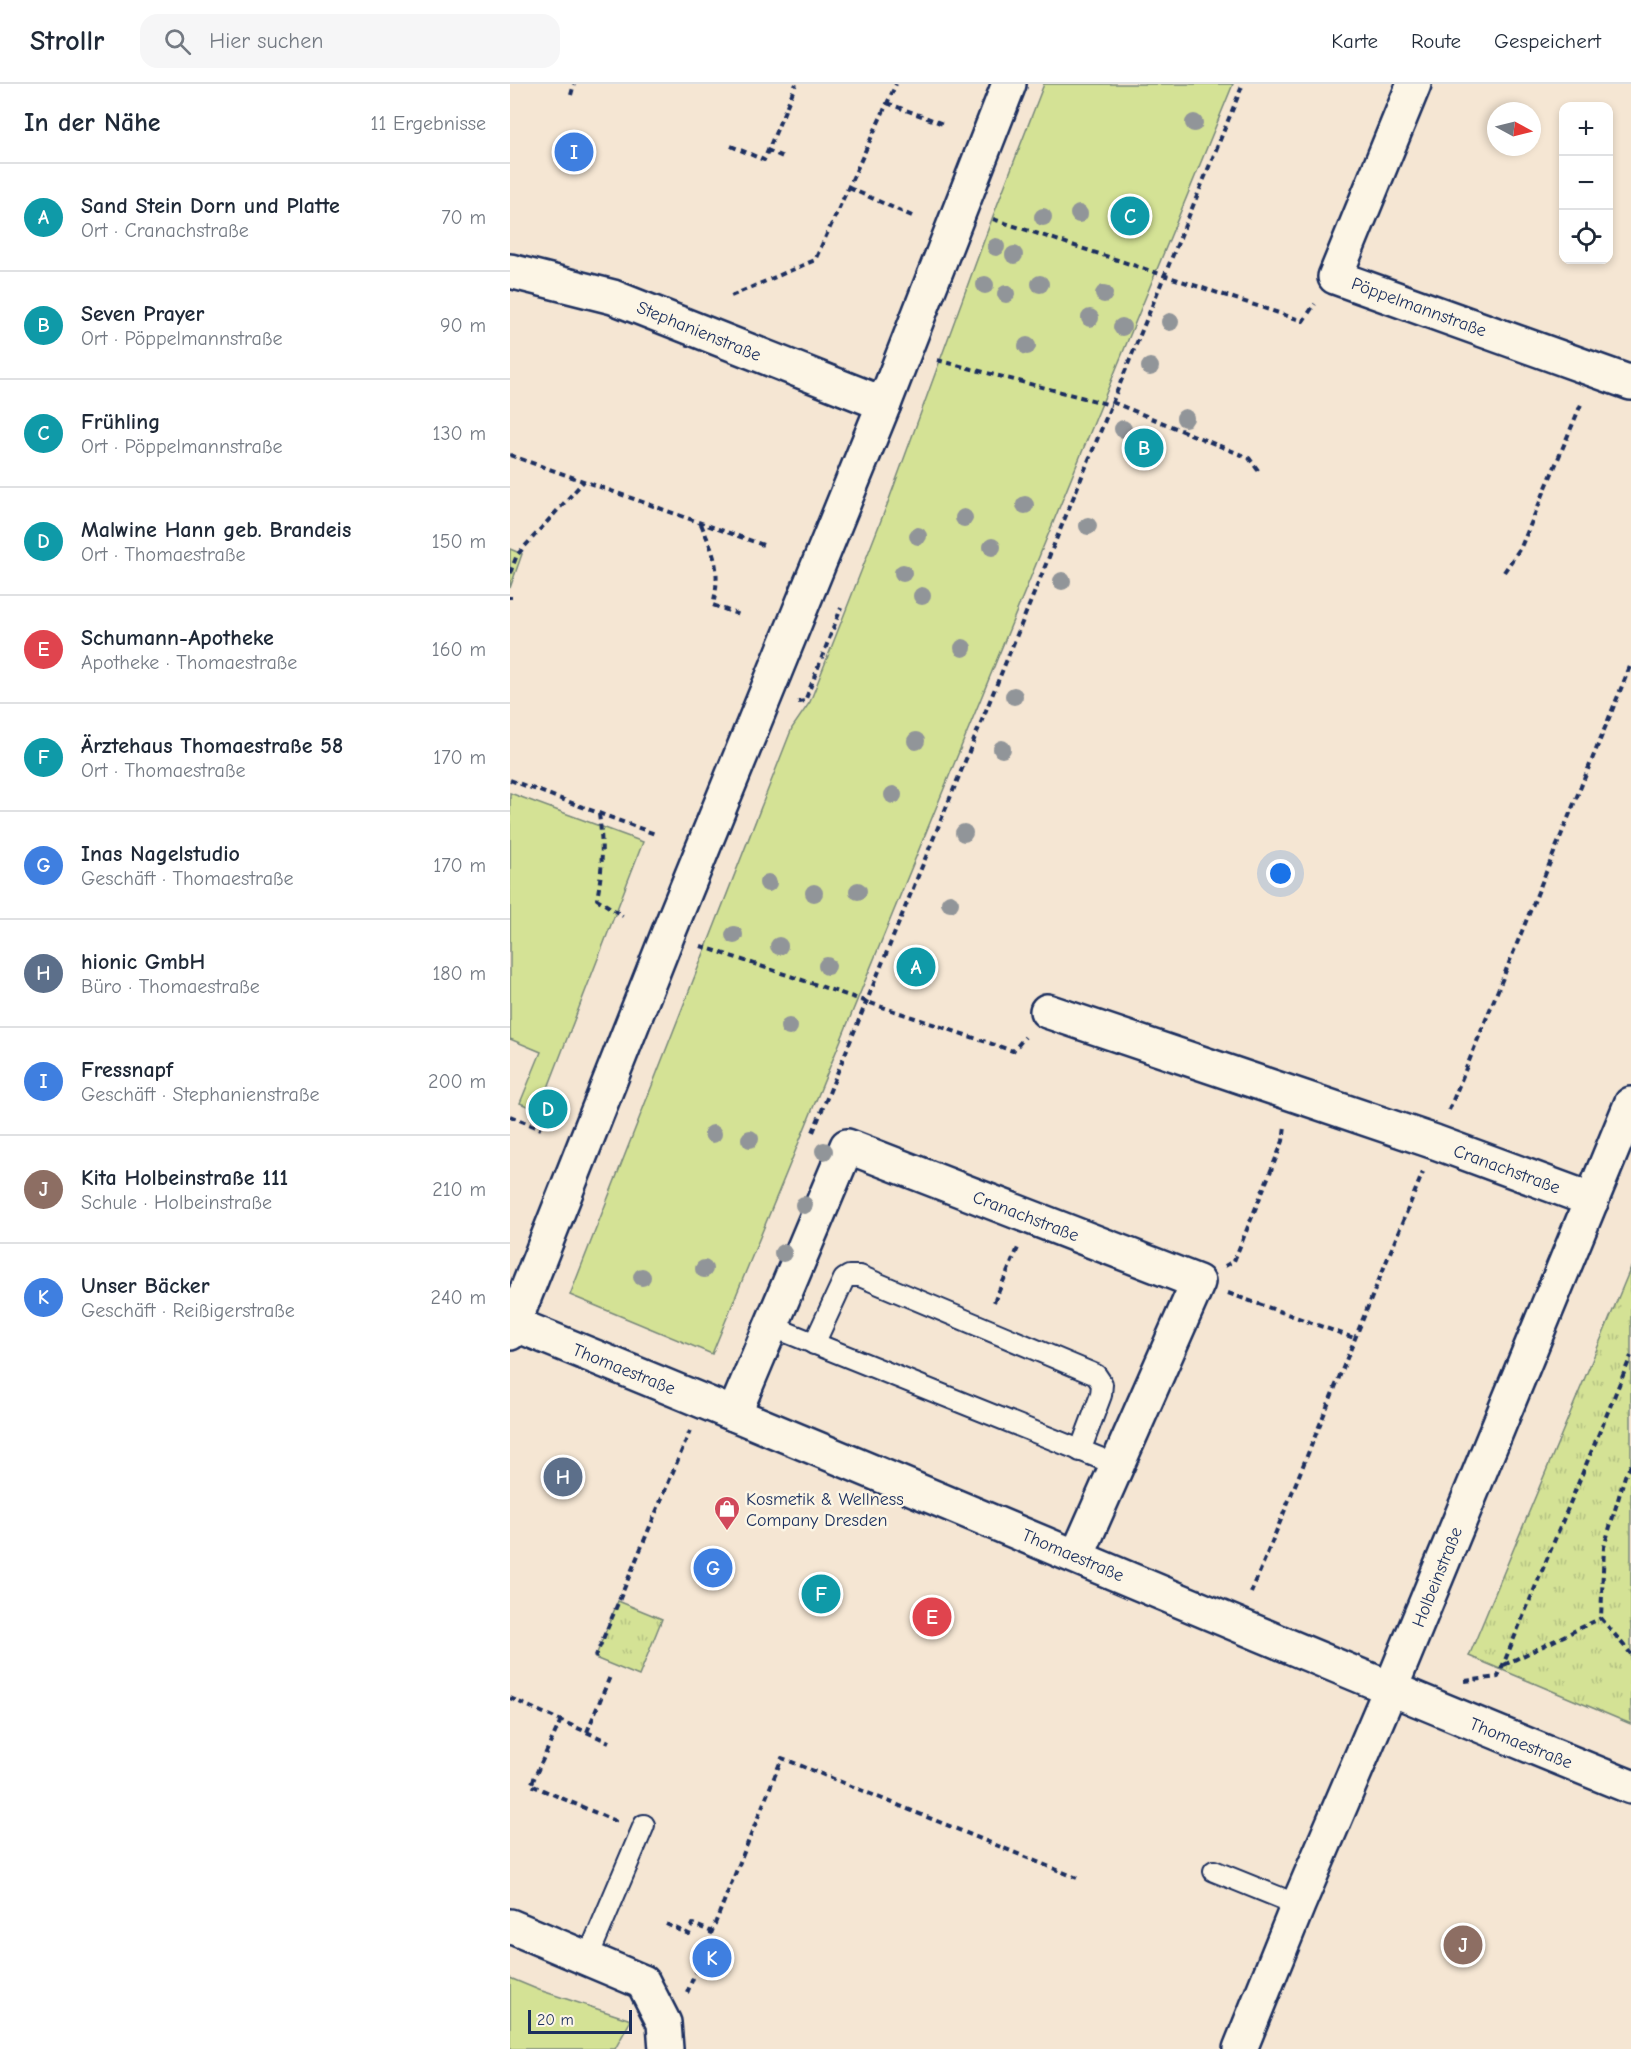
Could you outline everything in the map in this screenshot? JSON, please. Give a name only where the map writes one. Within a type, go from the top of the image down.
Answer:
[{"type":"street","points":[[512,1328],[668,934],[884,404],[1009,84]]},
{"type":"street","name":"Pöppelmannstraße","points":[[1414,84],[1335,277],[1631,383]]},
{"type":"street","name":"Stephanienstraße","points":[[510,271],[613,297],[884,404]]},
{"type":"street","name":"Cranachstraße","points":[[1047,1011],[1436,1142],[1592,1200]]},
{"type":"street","name":"Holbeinstraße","points":[[1239,2049],[1390,1690],[1631,1104]]},
{"type":"street","name":"Cranachstraße","points":[[734,1414],[847,1146],[1198,1282]]},
{"type":"street","points":[[1077,1556],[1198,1282]]},
{"type":"street","name":"Thomaestraße","points":[[512,1328],[703,1400],[1390,1690],[1631,1787]]},
{"type":"street","points":[[510,1926],[643,1982],[664,2023],[666,2049]]},
{"type":"lane","points":[[814,1344],[839,1286],[844,1279],[854,1275],[1096,1375],[1103,1389],[1080,1451]]},
{"type":"lane","points":[[771,1326],[1117,1466]]},
{"type":"lane","points":[[576,1952],[644,1825]]},
{"type":"lane","points":[[1214,1871],[1298,1905]]},
{"type":"path","points":[[571,95],[574,84]]},
{"type":"path","points":[[731,146],[764,160],[796,84]]},
{"type":"path","points":[[731,296],[816,260],[896,84]]},
{"type":"path","points":[[808,1143],[1243,84]]},
{"type":"path","points":[[887,103],[943,124]]},
{"type":"path","points":[[767,150],[783,157]]},
{"type":"path","points":[[849,188],[912,216]]},
{"type":"path","points":[[983,216],[1303,321],[1335,277]]},
{"type":"path","points":[[931,358],[1111,403],[1249,458],[1260,473]]},
{"type":"path","points":[[1504,572],[1521,547],[1595,370]]},
{"type":"path","points":[[510,455],[766,546]]},
{"type":"path","points":[[510,573],[517,555],[584,481]]},
{"type":"path","points":[[701,523],[714,554],[718,582],[713,605],[740,615]]},
{"type":"path","points":[[510,553],[517,555]]},
{"type":"path","points":[[510,780],[655,834]]},
{"type":"path","points":[[599,814],[602,872],[597,899],[623,916]]},
{"type":"path","points":[[701,946],[1013,1051],[1047,1011]]},
{"type":"path","points":[[1198,1282],[1234,1261],[1283,1140],[1291,1094]]},
{"type":"path","points":[[510,1116],[541,1129]]},
{"type":"path","points":[[983,1328],[1031,1217]]},
{"type":"path","points":[[1198,1282],[1354,1338]]},
{"type":"path","points":[[1600,1618],[1503,1666],[1631,1356]]},
{"type":"path","points":[[596,1658],[703,1400]]},
{"type":"path","points":[[1631,1465],[1604,1547],[1600,1618],[1631,1654]]},
{"type":"path","points":[[587,1732],[611,1674]]},
{"type":"path","points":[[510,1698],[609,1742]]},
{"type":"path","points":[[561,1720],[531,1785],[615,1821],[610,1832]]},
{"type":"path","points":[[684,1999],[782,1758],[1077,1878]]},
{"type":"path","points":[[666,1924],[689,1934],[693,1924],[712,1932]]},
{"type":"green space","points":[[1044,84],[1233,84],[712,1354],[570,1295],[792,728],[810,702],[887,505]]},
{"type":"green space","points":[[510,549],[522,554],[510,588]]},
{"type":"green space","points":[[510,793],[643,842],[539,1111],[520,1103],[541,1052],[510,1039]]},
{"type":"green space","points":[[1631,1267],[1631,1724],[1469,1656]]},
{"type":"green space","points":[[618,1601],[662,1619],[639,1676],[595,1658]]},
{"type":"green space","points":[[510,1978],[539,1990],[631,2020],[615,2049],[510,2049]]},
{"type":"place","name":"Fressnapf","points":[[574,152]]},
{"type":"place","name":"Frühling","points":[[1130,216]]},
{"type":"place","name":"Seven Prayer","points":[[1144,448]]},
{"type":"place","name":"Sand Stein Dorn und Platte","points":[[916,967]]},
{"type":"place","name":"Malwine Hann geb. Brandeis","points":[[548,1109]]},
{"type":"place","name":"hionic GmbH","points":[[563,1477]]},
{"type":"place","name":"Kosmetik & Wellness Company Dresden","points":[[727,1532]]},
{"type":"place","name":"Inas Nagelstudio","points":[[713,1568]]},
{"type":"place","name":"Ärztehaus Thomaestraße 58","points":[[821,1594]]},
{"type":"place","name":"Schumann-Apotheke","points":[[932,1617]]},
{"type":"place","name":"Kita Holbeinstraße 111","points":[[1463,1945]]},
{"type":"place","name":"Unser Bäcker","points":[[712,1958]]}]
